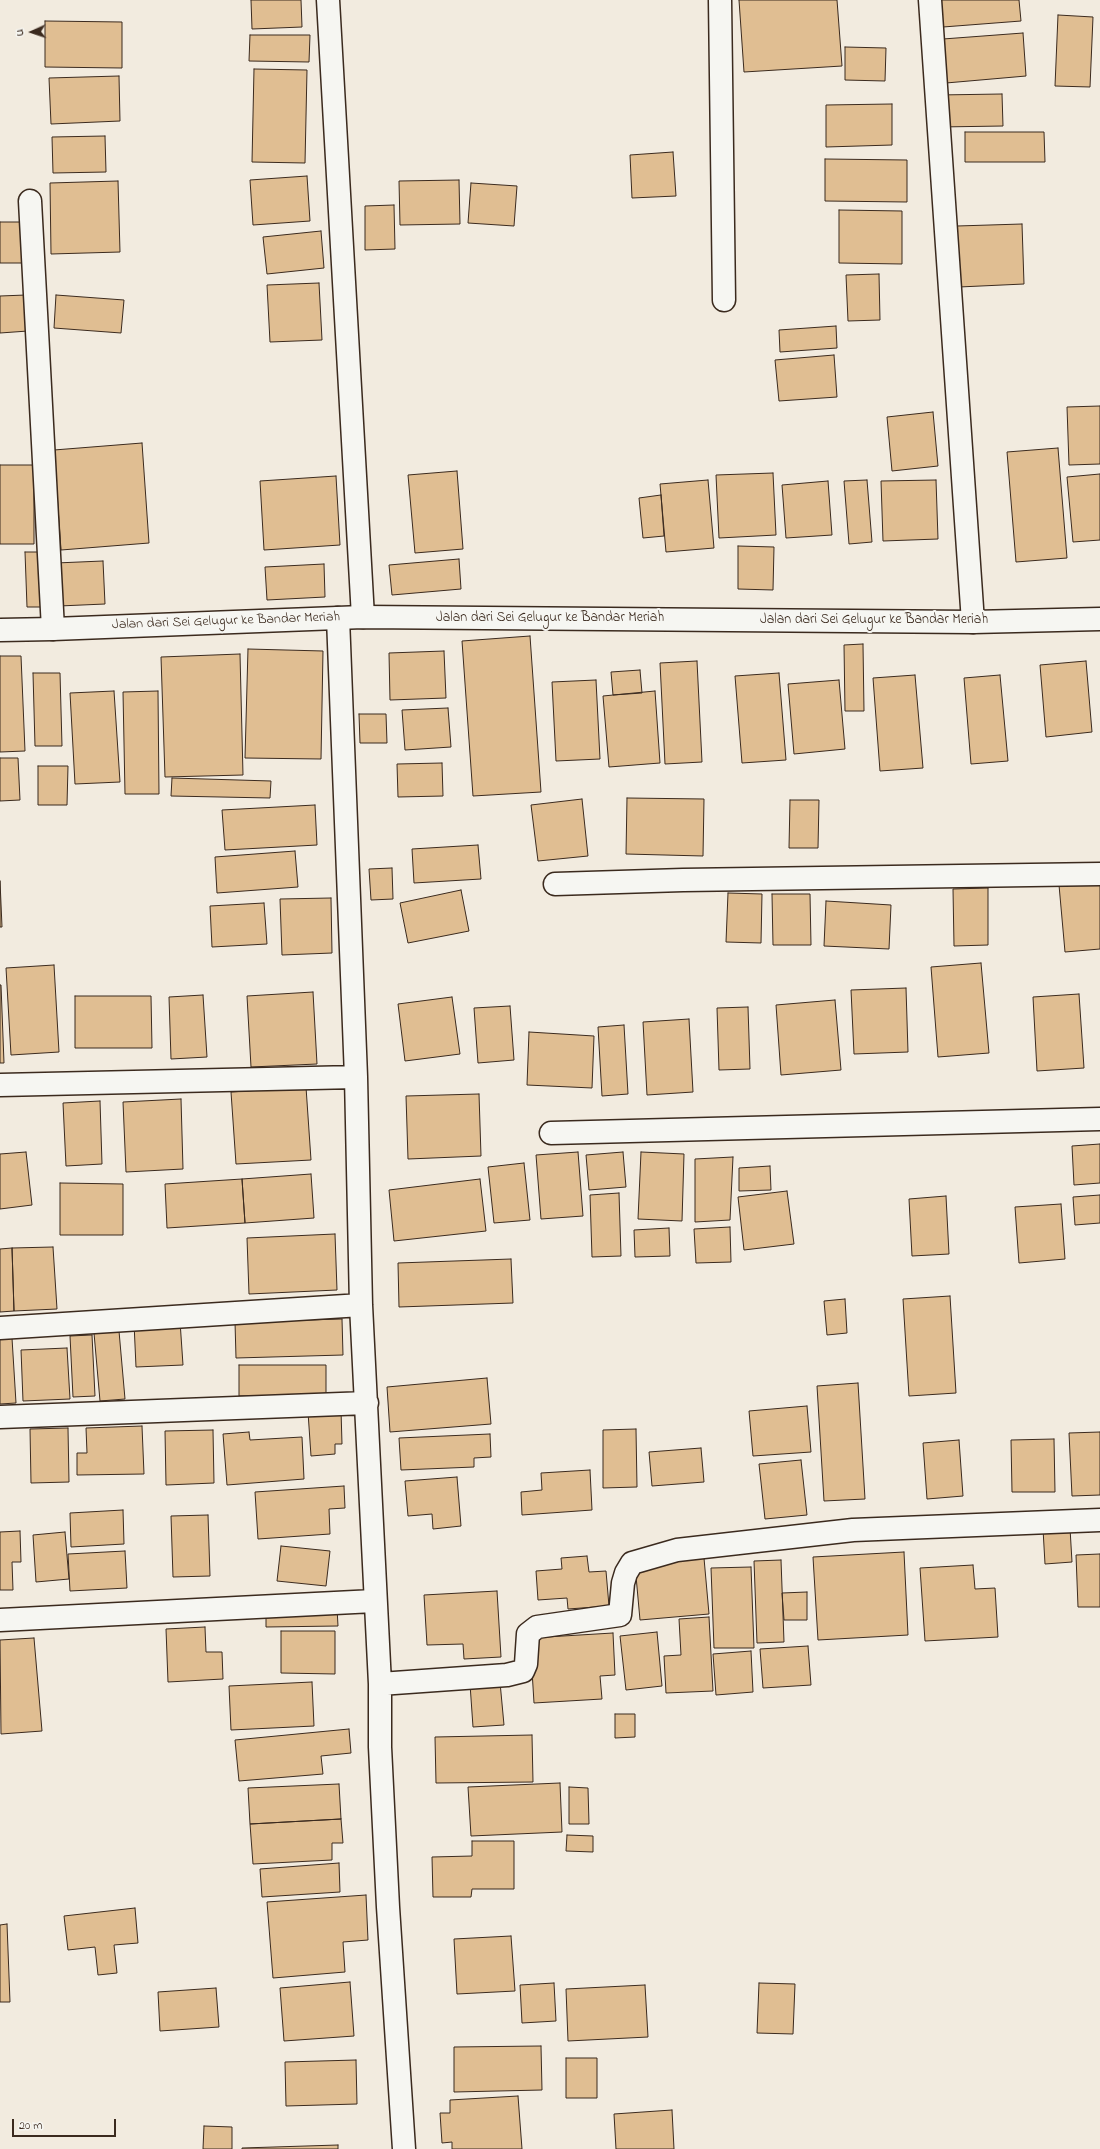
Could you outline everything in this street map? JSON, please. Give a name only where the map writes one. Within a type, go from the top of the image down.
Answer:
[{"type":"street","points":[[328,0],[363,617]]},
{"type":"street","points":[[720,0],[724,300]]},
{"type":"street","points":[[930,0],[973,622]]},
{"type":"street","points":[[30,200],[53,629]]},
{"type":"street","name":"Jalan dari Sei Gelugur ke Bandar Meriah","points":[[0,630],[363,617],[973,622],[1100,619]]},
{"type":"street","points":[[338,618],[356,1077],[361,1305],[367,1403],[374,1601],[380,1684],[380,1747],[404,2149]]},
{"type":"street","points":[[555,884],[683,880],[1100,874]]},
{"type":"street","points":[[0,1085],[356,1077]]},
{"type":"street","points":[[551,1133],[1100,1119]]},
{"type":"street","points":[[0,1328],[361,1305]]},
{"type":"street","points":[[0,1417],[367,1403]]},
{"type":"street","points":[[380,1684],[507,1675],[523,1671],[526,1664],[528,1634],[537,1627],[620,1615],[623,1584],[626,1573],[632,1563],[677,1550],[853,1530],[1100,1520]]},
{"type":"street","points":[[0,1620],[374,1601]]},
{"type":"building","points":[[251,0],[301,0],[302,27],[252,29]]},
{"type":"building","points":[[739,0],[837,0],[842,66],[744,72]]},
{"type":"building","points":[[941,0],[1019,0],[1021,21],[943,27]]},
{"type":"building","points":[[1058,15],[1093,17],[1090,87],[1055,86]]},
{"type":"building","points":[[45,21],[122,22],[122,68],[45,67]]},
{"type":"building","points":[[1023,33],[1026,76],[946,83],[943,39]]},
{"type":"building","points":[[250,35],[310,35],[309,62],[249,61]]},
{"type":"building","points":[[845,47],[886,48],[885,81],[845,80]]},
{"type":"building","points":[[254,69],[307,70],[305,163],[252,162]]},
{"type":"building","points":[[119,76],[120,121],[51,124],[49,78]]},
{"type":"building","points":[[1002,94],[1003,126],[939,127],[938,95]]},
{"type":"building","points":[[892,104],[892,145],[826,147],[826,105]]},
{"type":"building","points":[[965,132],[1044,132],[1045,162],[965,162]]},
{"type":"building","points":[[105,136],[106,172],[53,173],[52,137]]},
{"type":"building","points":[[673,152],[676,196],[632,198],[630,155]]},
{"type":"building","points":[[825,159],[907,160],[907,202],[825,201]]},
{"type":"building","points":[[307,176],[310,221],[253,225],[250,180]]},
{"type":"building","points":[[459,180],[460,224],[400,225],[399,181]]},
{"type":"building","points":[[118,181],[120,252],[51,254],[50,183]]},
{"type":"building","points":[[471,183],[517,186],[514,226],[468,223]]},
{"type":"building","points":[[394,205],[395,249],[365,250],[365,206]]},
{"type":"building","points":[[839,210],[902,211],[902,264],[839,263]]},
{"type":"building","points":[[0,222],[27,222],[27,263],[0,263]]},
{"type":"building","points":[[1022,224],[1024,284],[959,287],[957,226]]},
{"type":"building","points":[[321,231],[324,268],[267,274],[263,237]]},
{"type":"building","points":[[879,274],[880,320],[848,321],[846,275]]},
{"type":"building","points":[[319,283],[322,340],[270,342],[267,285]]},
{"type":"building","points":[[26,295],[28,331],[0,333],[0,296]]},
{"type":"building","points":[[56,295],[124,300],[121,333],[54,328]]},
{"type":"building","points":[[836,326],[837,348],[780,352],[779,330]]},
{"type":"building","points":[[834,355],[837,397],[779,401],[775,360]]},
{"type":"building","points":[[1100,406],[1100,464],[1069,465],[1067,407]]},
{"type":"building","points":[[933,412],[938,466],[892,471],[887,417]]},
{"type":"building","points":[[142,443],[149,543],[61,550],[54,450]]},
{"type":"building","points":[[1058,448],[1067,558],[1016,562],[1007,452]]},
{"type":"building","points":[[0,465],[34,465],[34,544],[0,544]]},
{"type":"building","points":[[457,471],[463,549],[415,553],[408,475]]},
{"type":"building","points":[[773,473],[776,535],[719,538],[716,475]]},
{"type":"building","points":[[1100,474],[1100,540],[1073,542],[1067,477]]},
{"type":"building","points":[[336,476],[340,545],[264,550],[260,481]]},
{"type":"building","points":[[708,480],[714,548],[666,552],[660,484]]},
{"type":"building","points":[[867,480],[872,542],[849,544],[844,481]]},
{"type":"building","points":[[936,480],[938,539],[883,541],[881,481]]},
{"type":"building","points":[[828,481],[832,535],[786,538],[782,485]]},
{"type":"building","points":[[661,495],[664,536],[643,538],[639,498]]},
{"type":"building","points":[[738,546],[774,547],[773,590],[738,589]]},
{"type":"building","points":[[25,552],[44,552],[45,607],[27,607]]},
{"type":"building","points":[[459,559],[461,589],[392,595],[389,565]]},
{"type":"building","points":[[103,561],[105,604],[59,606],[56,563]]},
{"type":"building","points":[[324,564],[325,597],[267,600],[265,567]]},
{"type":"building","points":[[530,636],[541,792],[473,796],[462,641]]},
{"type":"building","points":[[863,644],[864,711],[845,711],[844,645]]},
{"type":"building","points":[[248,649],[323,651],[321,759],[245,758]]},
{"type":"building","points":[[444,651],[446,698],[390,700],[389,653]]},
{"type":"building","points":[[240,654],[243,775],[165,777],[161,657]]},
{"type":"building","points":[[0,656],[21,656],[25,751],[0,752]]},
{"type":"building","points":[[697,661],[702,762],[665,764],[660,663]]},
{"type":"building","points":[[1086,661],[1092,732],[1046,737],[1040,665]]},
{"type":"building","points":[[640,670],[642,693],[613,695],[611,672]]},
{"type":"building","points":[[33,673],[60,673],[62,746],[35,746]]},
{"type":"building","points":[[779,673],[786,760],[742,763],[735,676]]},
{"type":"building","points":[[915,675],[923,768],[880,771],[873,678]]},
{"type":"building","points":[[1000,675],[1008,761],[971,764],[964,678]]},
{"type":"building","points":[[596,680],[600,759],[556,761],[552,682]]},
{"type":"building","points":[[839,680],[845,749],[794,754],[788,684]]},
{"type":"building","points":[[114,691],[120,782],[75,784],[70,693]]},
{"type":"building","points":[[158,691],[159,794],[125,794],[123,692]]},
{"type":"building","points":[[655,691],[660,763],[609,767],[603,696]]},
{"type":"building","points":[[448,708],[451,747],[405,750],[402,710]]},
{"type":"building","points":[[359,714],[386,714],[387,743],[360,743]]},
{"type":"building","points":[[0,758],[18,758],[20,800],[0,801]]},
{"type":"building","points":[[442,763],[443,796],[398,797],[397,764]]},
{"type":"building","points":[[38,766],[68,766],[67,805],[38,805]]},
{"type":"building","points":[[172,778],[271,781],[270,798],[171,796]]},
{"type":"building","points":[[627,798],[704,799],[703,856],[626,854]]},
{"type":"building","points":[[582,799],[588,856],[538,861],[531,805]]},
{"type":"building","points":[[790,800],[819,800],[818,848],[789,848]]},
{"type":"building","points":[[315,805],[317,845],[225,850],[222,810]]},
{"type":"building","points":[[478,845],[481,879],[414,883],[412,849]]},
{"type":"building","points":[[295,851],[298,887],[217,893],[215,857]]},
{"type":"building","points":[[392,868],[393,899],[371,900],[369,869]]},
{"type":"building","points":[[0,881],[2,927],[0,927]]},
{"type":"building","points":[[1100,882],[1100,949],[1065,952],[1059,885]]},
{"type":"building","points":[[988,888],[988,945],[954,946],[953,889]]},
{"type":"building","points":[[461,890],[469,931],[408,943],[400,903]]},
{"type":"building","points":[[728,893],[762,894],[761,943],[726,942]]},
{"type":"building","points":[[772,894],[810,894],[811,945],[773,945]]},
{"type":"building","points":[[331,898],[332,953],[282,955],[280,899]]},
{"type":"building","points":[[826,901],[891,905],[889,949],[824,946]]},
{"type":"building","points":[[264,903],[267,944],[212,947],[210,906]]},
{"type":"building","points":[[981,963],[989,1053],[938,1057],[931,967]]},
{"type":"building","points":[[54,965],[59,1052],[11,1055],[6,968]]},
{"type":"building","points":[[1,985],[4,1063],[0,1063]]},
{"type":"building","points":[[906,988],[908,1052],[854,1054],[851,990]]},
{"type":"building","points":[[313,992],[317,1064],[251,1067],[247,996]]},
{"type":"building","points":[[1079,994],[1084,1068],[1037,1071],[1033,997]]},
{"type":"building","points":[[203,995],[207,1057],[171,1059],[169,997]]},
{"type":"building","points":[[75,996],[151,996],[152,1048],[75,1048]]},
{"type":"building","points":[[452,997],[460,1054],[405,1061],[398,1004]]},
{"type":"building","points":[[835,1000],[841,1070],[781,1075],[776,1005]]},
{"type":"building","points":[[510,1006],[514,1060],[478,1063],[474,1008]]},
{"type":"building","points":[[748,1007],[750,1069],[719,1070],[717,1008]]},
{"type":"building","points":[[689,1019],[693,1092],[647,1095],[643,1022]]},
{"type":"building","points":[[624,1025],[628,1094],[602,1096],[598,1027]]},
{"type":"building","points":[[529,1032],[594,1036],[592,1088],[527,1085]]},
{"type":"building","points":[[306,1087],[311,1160],[236,1164],[231,1092]]},
{"type":"building","points":[[479,1094],[481,1156],[408,1159],[406,1096]]},
{"type":"building","points":[[181,1099],[183,1169],[126,1172],[123,1102]]},
{"type":"building","points":[[100,1101],[102,1164],[66,1166],[63,1103]]},
{"type":"building","points":[[1100,1144],[1100,1183],[1074,1185],[1072,1146]]},
{"type":"building","points":[[26,1152],[32,1205],[0,1209],[0,1154]]},
{"type":"building","points":[[578,1152],[583,1216],[541,1219],[536,1155]]},
{"type":"building","points":[[623,1152],[626,1187],[589,1190],[586,1155]]},
{"type":"building","points":[[641,1152],[684,1154],[682,1221],[638,1219]]},
{"type":"building","points":[[733,1157],[730,1220],[695,1222],[695,1159]]},
{"type":"building","points":[[524,1163],[530,1220],[494,1223],[488,1167]]},
{"type":"building","points":[[770,1166],[771,1190],[739,1191],[739,1168]]},
{"type":"building","points":[[311,1174],[314,1218],[245,1223],[242,1179]]},
{"type":"building","points":[[242,1179],[245,1223],[167,1228],[165,1184]]},
{"type":"building","points":[[480,1179],[486,1231],[394,1241],[389,1190]]},
{"type":"building","points":[[60,1183],[123,1184],[123,1235],[60,1235]]},
{"type":"building","points":[[787,1191],[794,1244],[744,1250],[738,1197]]},
{"type":"building","points":[[619,1193],[621,1256],[592,1257],[590,1195]]},
{"type":"building","points":[[1100,1195],[1100,1223],[1075,1225],[1073,1197]]},
{"type":"building","points":[[946,1196],[949,1254],[912,1256],[909,1199]]},
{"type":"building","points":[[1061,1204],[1065,1259],[1019,1263],[1015,1207]]},
{"type":"building","points":[[730,1227],[731,1262],[696,1263],[694,1229]]},
{"type":"building","points":[[669,1228],[670,1256],[635,1257],[634,1230]]},
{"type":"building","points":[[335,1234],[337,1290],[249,1294],[247,1238]]},
{"type":"building","points":[[53,1247],[57,1309],[14,1311],[12,1248]]},
{"type":"building","points":[[12,1248],[14,1311],[0,1312],[0,1249]]},
{"type":"building","points":[[511,1259],[513,1303],[399,1307],[398,1263]]},
{"type":"building","points":[[950,1296],[956,1393],[909,1396],[903,1299]]},
{"type":"building","points":[[845,1299],[847,1333],[827,1335],[824,1301]]},
{"type":"building","points":[[342,1319],[343,1355],[236,1358],[235,1322]]},
{"type":"building","points":[[180,1321],[183,1365],[136,1367],[134,1323]]},
{"type":"building","points":[[119,1331],[125,1399],[100,1401],[94,1333]]},
{"type":"building","points":[[92,1335],[95,1396],[73,1397],[70,1336]]},
{"type":"building","points":[[12,1338],[16,1403],[0,1404],[0,1339]]},
{"type":"building","points":[[67,1348],[70,1399],[23,1401],[21,1350]]},
{"type":"building","points":[[239,1365],[326,1365],[326,1396],[239,1396]]},
{"type":"building","points":[[487,1378],[491,1424],[390,1432],[387,1387]]},
{"type":"building","points":[[858,1383],[865,1499],[824,1501],[817,1386]]},
{"type":"building","points":[[807,1406],[811,1452],[753,1456],[749,1411]]},
{"type":"building","points":[[341,1410],[342,1444],[335,1444],[335,1454],[311,1456],[308,1412]]},
{"type":"building","points":[[142,1426],[144,1474],[77,1475],[77,1453],[87,1453],[86,1428]]},
{"type":"building","points":[[68,1428],[69,1482],[31,1483],[30,1429]]},
{"type":"building","points":[[636,1429],[637,1487],[603,1488],[603,1430]]},
{"type":"building","points":[[213,1430],[214,1483],[166,1485],[165,1431]]},
{"type":"building","points":[[249,1432],[250,1440],[302,1437],[304,1479],[227,1485],[223,1434]]},
{"type":"building","points":[[1100,1432],[1100,1495],[1072,1496],[1069,1433]]},
{"type":"building","points":[[490,1434],[491,1457],[474,1458],[474,1467],[401,1470],[399,1438]]},
{"type":"building","points":[[1054,1439],[1055,1492],[1012,1492],[1011,1440]]},
{"type":"building","points":[[959,1440],[963,1496],[927,1499],[923,1443]]},
{"type":"building","points":[[701,1448],[704,1482],[652,1486],[649,1452]]},
{"type":"building","points":[[801,1460],[807,1515],[765,1519],[759,1464]]},
{"type":"building","points":[[590,1470],[592,1510],[522,1515],[521,1492],[542,1490],[541,1473]]},
{"type":"building","points":[[457,1477],[461,1526],[433,1529],[432,1514],[408,1516],[405,1481]]},
{"type":"building","points":[[344,1486],[345,1508],[329,1509],[330,1534],[258,1539],[255,1492]]},
{"type":"building","points":[[123,1510],[124,1544],[71,1547],[70,1513]]},
{"type":"building","points":[[208,1515],[210,1576],[173,1577],[171,1516]]},
{"type":"building","points":[[1070,1528],[1072,1562],[1045,1564],[1043,1529]]},
{"type":"building","points":[[20,1531],[21,1562],[12,1562],[13,1590],[0,1590],[0,1532]]},
{"type":"building","points":[[65,1532],[69,1579],[36,1582],[33,1535]]},
{"type":"building","points":[[281,1546],[330,1551],[326,1586],[277,1581]]},
{"type":"building","points":[[125,1551],[127,1588],[70,1591],[68,1554]]},
{"type":"building","points":[[904,1552],[908,1635],[818,1640],[813,1557]]},
{"type":"building","points":[[1100,1554],[1100,1607],[1078,1607],[1076,1555]]},
{"type":"building","points":[[587,1556],[589,1572],[606,1571],[609,1606],[568,1609],[567,1598],[538,1600],[536,1571],[562,1569],[561,1558]]},
{"type":"building","points":[[704,1558],[709,1614],[640,1620],[635,1565]]},
{"type":"building","points":[[781,1560],[784,1642],[757,1643],[754,1561]]},
{"type":"building","points":[[973,1565],[975,1589],[995,1588],[998,1637],[925,1641],[920,1568]]},
{"type":"building","points":[[751,1567],[754,1648],[714,1648],[711,1568]]},
{"type":"building","points":[[497,1591],[501,1657],[464,1659],[463,1644],[427,1645],[424,1595]]},
{"type":"building","points":[[807,1592],[807,1620],[784,1620],[782,1593]]},
{"type":"building","points":[[337,1608],[338,1626],[266,1627],[266,1609]]},
{"type":"building","points":[[709,1617],[713,1691],[666,1693],[664,1656],[681,1655],[679,1619]]},
{"type":"building","points":[[205,1627],[206,1652],[222,1652],[223,1679],[168,1682],[166,1629]]},
{"type":"building","points":[[281,1631],[335,1631],[335,1674],[281,1673]]},
{"type":"building","points":[[657,1632],[662,1686],[626,1690],[620,1636]]},
{"type":"building","points":[[613,1633],[615,1675],[600,1676],[602,1699],[534,1703],[530,1638]]},
{"type":"building","points":[[34,1638],[42,1731],[1,1734],[0,1640]]},
{"type":"building","points":[[808,1646],[811,1685],[763,1688],[760,1649]]},
{"type":"building","points":[[751,1651],[753,1692],[716,1695],[713,1654]]},
{"type":"building","points":[[312,1682],[314,1726],[231,1730],[229,1686]]},
{"type":"building","points":[[500,1682],[504,1725],[473,1727],[470,1684]]},
{"type":"building","points":[[615,1714],[635,1714],[635,1737],[615,1738]]},
{"type":"building","points":[[349,1729],[351,1753],[321,1756],[323,1774],[239,1781],[235,1740]]},
{"type":"building","points":[[532,1735],[533,1782],[436,1783],[435,1737]]},
{"type":"building","points":[[560,1783],[562,1832],[471,1836],[468,1787]]},
{"type":"building","points":[[339,1784],[341,1819],[250,1824],[248,1788]]},
{"type":"building","points":[[569,1787],[588,1788],[589,1824],[569,1824]]},
{"type":"building","points":[[341,1819],[343,1843],[332,1843],[332,1860],[253,1864],[250,1824]]},
{"type":"building","points":[[567,1835],[593,1836],[593,1852],[566,1851]]},
{"type":"building","points":[[472,1841],[514,1841],[514,1889],[472,1889],[471,1897],[433,1897],[432,1857],[472,1856]]},
{"type":"building","points":[[339,1863],[340,1892],[262,1897],[260,1869]]},
{"type":"building","points":[[366,1895],[368,1940],[343,1942],[345,1972],[273,1978],[267,1902]]},
{"type":"building","points":[[135,1908],[138,1943],[114,1945],[117,1973],[98,1975],[95,1947],[68,1950],[64,1916]]},
{"type":"building","points":[[7,1924],[10,2002],[0,2002],[0,1925]]},
{"type":"building","points":[[511,1936],[515,1991],[457,1994],[454,1939]]},
{"type":"building","points":[[350,1982],[354,2036],[284,2041],[280,1988]]},
{"type":"building","points":[[554,1983],[556,2021],[522,2023],[520,1985]]},
{"type":"building","points":[[759,1983],[795,1984],[793,2034],[757,2033]]},
{"type":"building","points":[[645,1985],[648,2037],[568,2041],[566,1989]]},
{"type":"building","points":[[216,1988],[219,2027],[160,2031],[158,1992]]},
{"type":"building","points":[[541,2046],[542,2090],[454,2092],[454,2047]]},
{"type":"building","points":[[566,2058],[597,2058],[597,2098],[566,2098]]},
{"type":"building","points":[[356,2060],[357,2104],[286,2106],[285,2062]]},
{"type":"building","points":[[518,2096],[522,2149],[452,2149],[452,2142],[442,2143],[440,2113],[450,2113],[450,2100]]},
{"type":"building","points":[[672,2110],[674,2149],[616,2149],[614,2114]]},
{"type":"building","points":[[204,2126],[232,2127],[232,2149],[203,2149]]},
{"type":"building","points":[[338,2145],[338,2149],[242,2149],[242,2148]]}]
